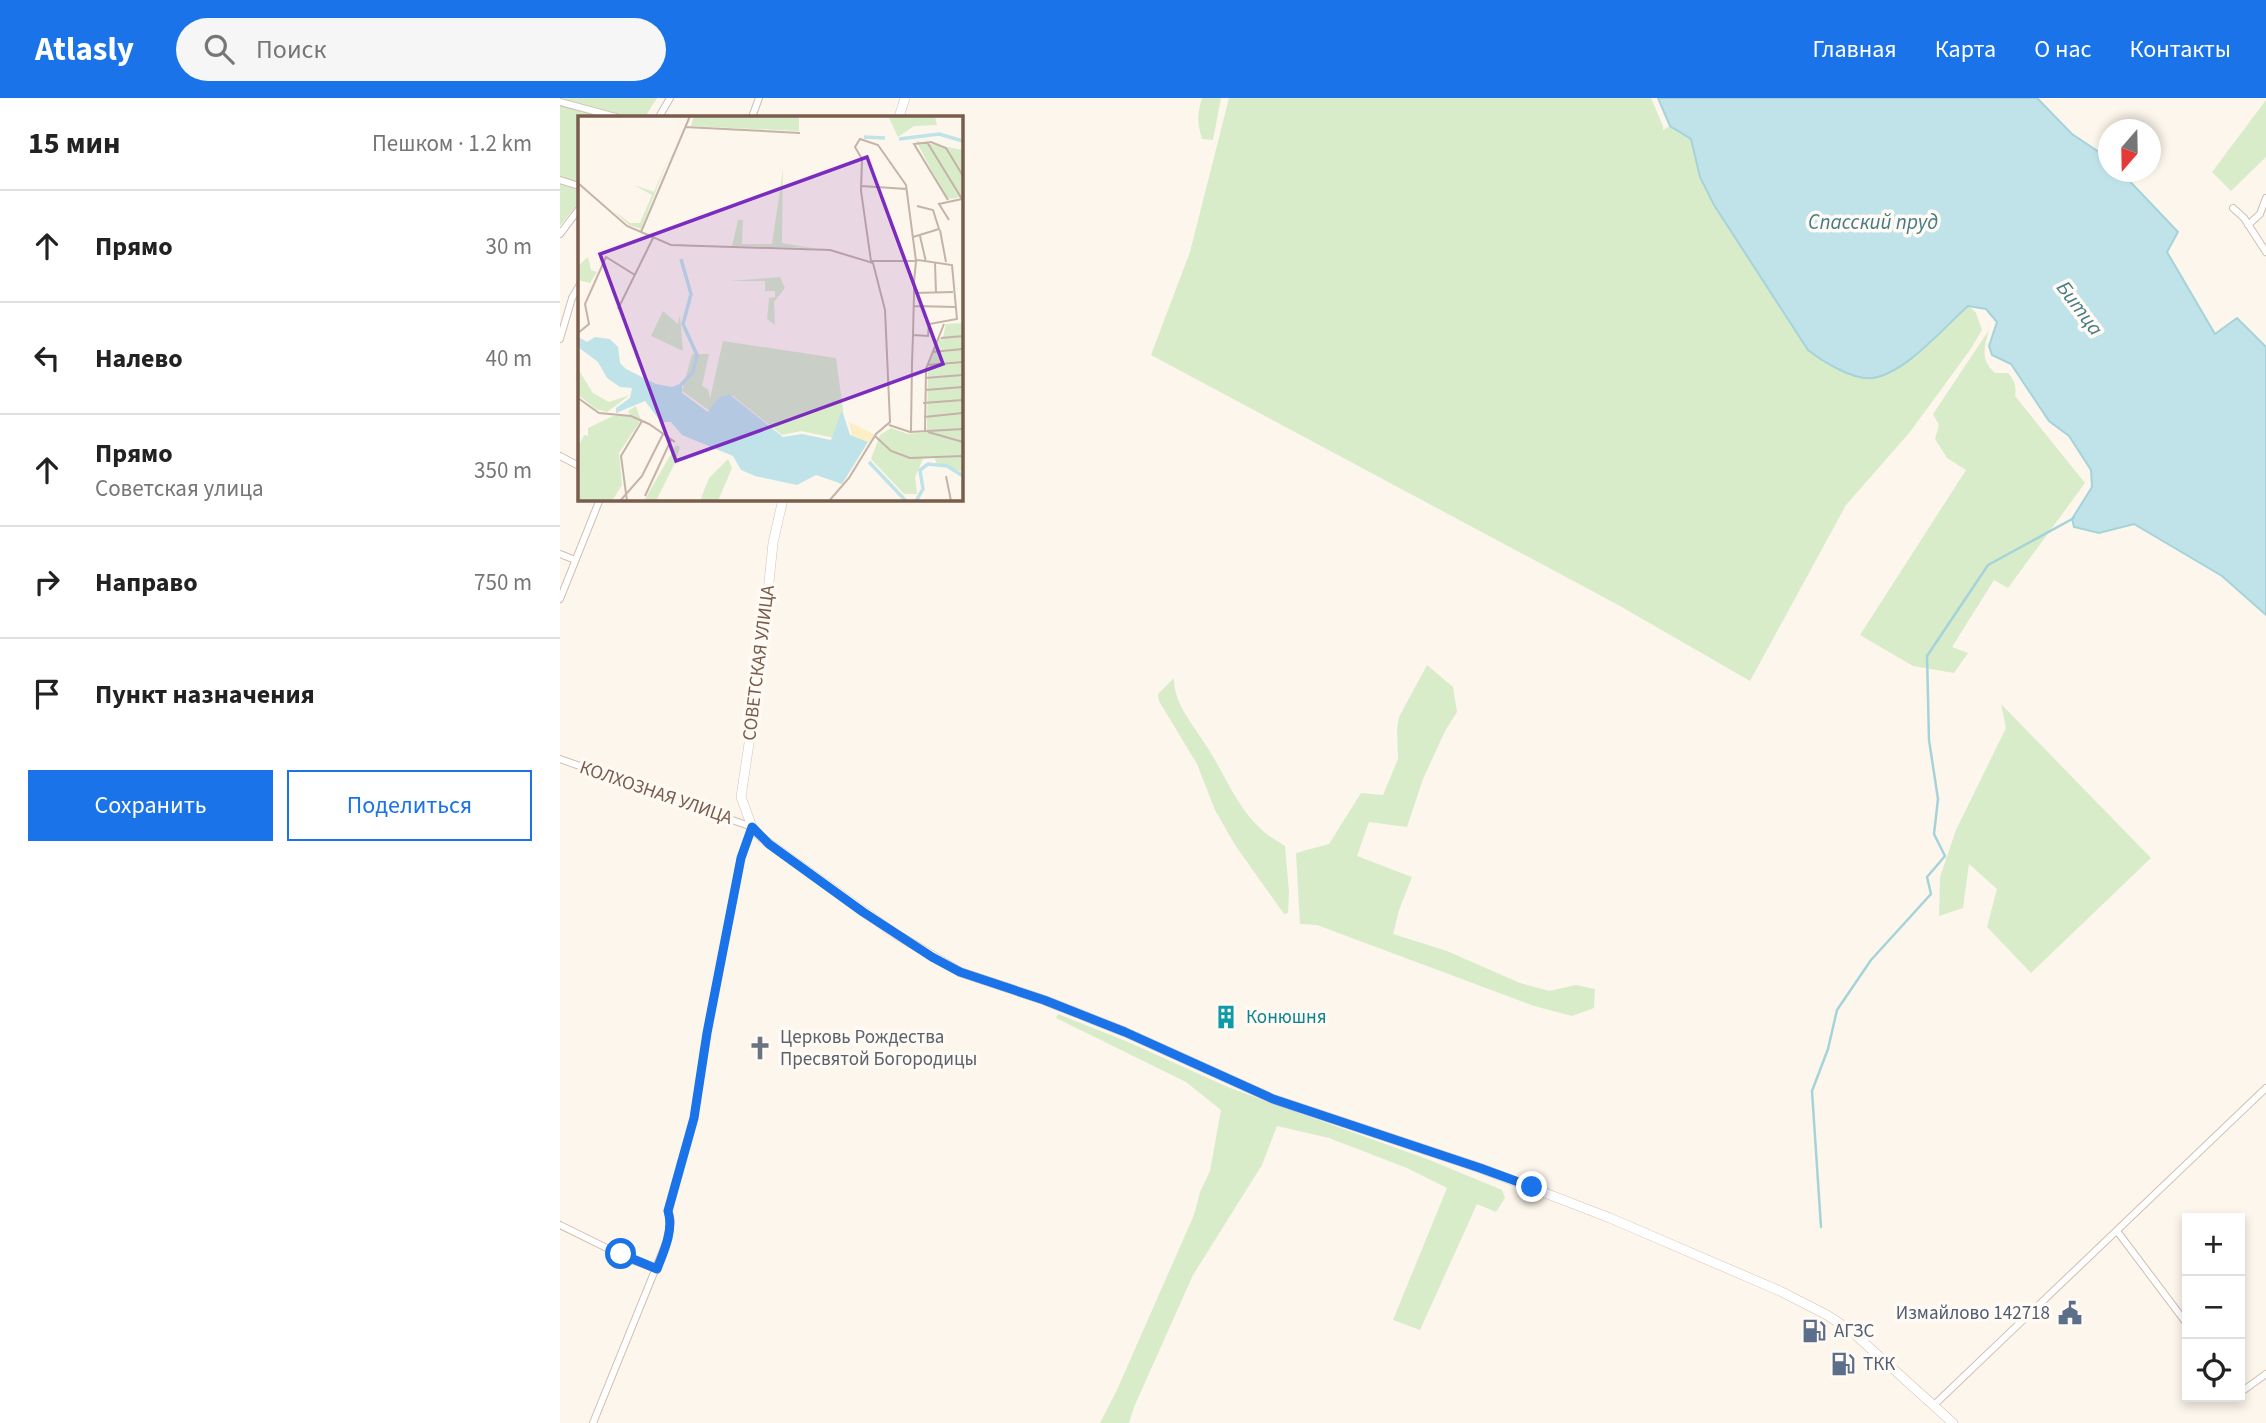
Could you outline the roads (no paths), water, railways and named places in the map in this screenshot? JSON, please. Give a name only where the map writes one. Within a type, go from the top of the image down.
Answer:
[{"type":"street","points":[[660,116],[670,98]]},
{"type":"street","points":[[752,116],[759,98]]},
{"type":"street","points":[[899,116],[905,98]]},
{"type":"street","points":[[560,102],[612,116]]},
{"type":"street","points":[[560,180],[578,186]]},
{"type":"street","points":[[2248,225],[2260,214],[2266,198]]},
{"type":"street","points":[[2233,208],[2266,252]]},
{"type":"street","points":[[560,234],[578,210]]},
{"type":"street","points":[[560,339],[572,298],[578,288]]},
{"type":"street","points":[[560,456],[578,465]]},
{"type":"street","points":[[560,599],[600,500]]},
{"type":"street","name":"СОВЕТСКАЯ УЛИЦА","points":[[783,500],[773,543],[758,693],[741,797],[752,827],[763,838],[894,933],[960,972],[1044,1000],[1125,1032],[1273,1099],[1480,1168],[1565,1200],[1780,1291],[1850,1330],[1953,1423]]},
{"type":"street","points":[[560,554],[575,560]]},
{"type":"street","name":"КОЛХОЗНАЯ УЛИЦА","points":[[560,759],[752,827]]},
{"type":"street","points":[[593,1423],[657,1269],[671,1221],[668,1211],[694,1118],[707,1033],[741,858],[752,827]]},
{"type":"street","points":[[1934,1405],[2266,1088]]},
{"type":"street","points":[[560,1225],[629,1259],[657,1269]]},
{"type":"street","points":[[2117,1231],[2182,1317]]},
{"type":"street","points":[[2245,1389],[2266,1374]]},
{"type":"water","name":"Спасский пруд","points":[[1658,98],[2037,98],[2072,134],[2098,151],[2098,182],[2130,182],[2178,232],[2167,252],[2215,334],[2237,318],[2266,347],[2266,615],[2222,576],[2134,524],[2099,533],[2074,527],[2072,519],[2092,487],[2091,470],[2069,436],[2049,421],[2011,364],[1992,355],[1989,346],[1997,322],[1986,309],[1968,306],[1911,359],[1886,374],[1873,378],[1848,373],[1808,350],[1714,205],[1700,177],[1691,139],[1670,126]]},
{"type":"waterway","points":[[1821,1227],[1812,1091],[1828,1049],[1837,1010],[1871,960],[1931,894],[1927,877],[1945,856],[1934,834],[1938,799],[1929,740],[1927,656],[1988,565],[2074,518]]},
{"type":"place","name":"Конюшня","points":[[1226,1017]]},
{"type":"place","name":"Церковь Рождества Пресвятой Богородицы","points":[[760,1048]]},
{"type":"place","name":"Измайлово 142718","points":[[2070,1313]]},
{"type":"place","name":"АГЗС","points":[[1814,1331]]},
{"type":"place","name":"ТКК","points":[[1843,1364]]},
{"type":"water label","name":"Битца","points":[[2080,308]]}]
